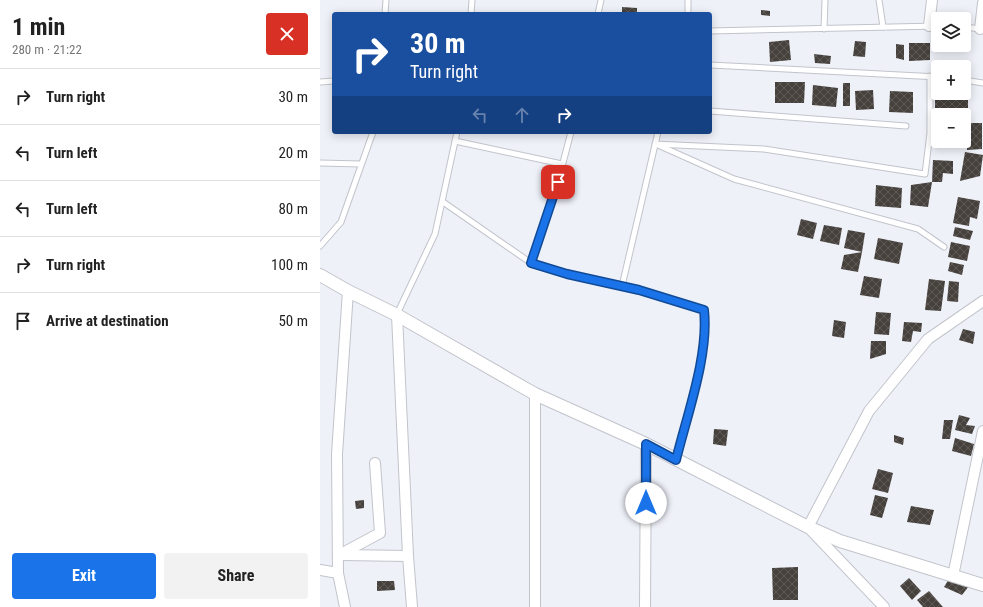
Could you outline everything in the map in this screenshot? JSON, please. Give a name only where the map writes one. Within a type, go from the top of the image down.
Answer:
[{"type":"street","points":[[932,0],[933,12]]},
{"type":"street","points":[[982,25],[983,3]]},
{"type":"street","points":[[320,275],[348,291],[397,315],[535,394],[646,444],[840,542],[983,585]]},
{"type":"street","points":[[345,607],[338,573],[337,454],[348,291]]},
{"type":"street","points":[[808,527],[869,411],[928,339],[983,301]]},
{"type":"street","points":[[397,315],[408,556],[412,607]]},
{"type":"street","points":[[534,607],[535,394]]},
{"type":"street","points":[[953,576],[983,431]]},
{"type":"street","points":[[645,607],[646,444]]},
{"type":"street","points":[[338,554],[380,533],[375,463]]},
{"type":"street","points":[[808,527],[884,607]]},
{"type":"street","points":[[338,554],[408,556]]},
{"type":"street","points":[[320,570],[338,573]]},
{"type":"lane","points":[[386,0],[386,12]]},
{"type":"lane","points":[[471,12],[472,0]]},
{"type":"lane","points":[[598,12],[601,0]]},
{"type":"lane","points":[[688,0],[688,12]]},
{"type":"lane","points":[[824,29],[825,0]]},
{"type":"lane","points":[[879,0],[883,27]]},
{"type":"lane","points":[[971,26],[982,25]]},
{"type":"lane","points":[[712,31],[931,26]]},
{"type":"lane","points":[[655,144],[764,149],[925,174],[930,133],[930,76],[712,65]]},
{"type":"lane","points":[[320,82],[332,81]]},
{"type":"lane","points":[[971,81],[983,83]]},
{"type":"lane","points":[[712,111],[906,126]]},
{"type":"lane","points":[[320,246],[341,222],[372,134]]},
{"type":"lane","points":[[397,315],[435,234],[457,134]]},
{"type":"lane","points":[[531,263],[570,134]]},
{"type":"lane","points":[[622,286],[658,134]]},
{"type":"lane","points":[[455,141],[562,164]]},
{"type":"lane","points":[[655,144],[734,179],[918,229],[944,247]]},
{"type":"lane","points":[[320,163],[361,164]]},
{"type":"lane","points":[[443,202],[531,263],[622,286],[704,310],[706,327],[698,373],[676,460]]},
{"type":"building","points":[[622,7],[637,8],[637,12],[622,12]]},
{"type":"building","points":[[761,10],[770,11],[770,16],[761,15]]},
{"type":"building","points":[[789,40],[791,60],[770,62],[769,42]]},
{"type":"building","points":[[855,41],[866,42],[865,57],[853,56]]},
{"type":"building","points":[[909,43],[930,43],[930,60],[909,61]]},
{"type":"building","points":[[896,44],[904,45],[904,60],[896,58]]},
{"type":"building","points":[[814,54],[831,56],[830,64],[815,63]]},
{"type":"building","points":[[775,82],[805,82],[804,103],[775,103]]},
{"type":"building","points":[[843,83],[850,83],[850,106],[843,106]]},
{"type":"building","points":[[813,85],[838,88],[836,107],[812,105]]},
{"type":"building","points":[[873,90],[874,109],[856,110],[855,91]]},
{"type":"building","points":[[890,91],[913,92],[913,113],[889,112]]},
{"type":"building","points":[[935,100],[968,100],[968,108],[935,108]]},
{"type":"building","points":[[971,123],[982,123],[982,149],[967,150],[967,148],[971,148]]},
{"type":"building","points":[[965,152],[983,155],[980,176],[960,181]]},
{"type":"building","points":[[933,160],[953,161],[953,174],[943,173],[942,182],[932,182]]},
{"type":"building","points":[[932,182],[928,207],[910,205],[911,185]]},
{"type":"building","points":[[876,185],[902,188],[901,208],[875,206]]},
{"type":"building","points":[[958,197],[980,201],[977,219],[970,217],[969,226],[953,223]]},
{"type":"building","points":[[801,219],[817,223],[813,239],[797,235]]},
{"type":"building","points":[[824,225],[842,228],[839,245],[820,241]]},
{"type":"building","points":[[955,227],[973,231],[970,240],[953,236]]},
{"type":"building","points":[[848,230],[865,233],[862,252],[844,248]]},
{"type":"building","points":[[878,238],[903,243],[899,264],[874,259]]},
{"type":"building","points":[[951,242],[970,246],[967,261],[948,257]]},
{"type":"building","points":[[862,252],[858,272],[841,269],[844,255]]},
{"type":"building","points":[[950,262],[964,265],[962,275],[948,271]]},
{"type":"building","points":[[864,276],[882,279],[879,298],[860,295]]},
{"type":"building","points":[[929,279],[945,281],[941,311],[925,310]]},
{"type":"building","points":[[949,281],[959,282],[958,302],[947,301]]},
{"type":"building","points":[[876,312],[891,313],[889,335],[874,334]]},
{"type":"building","points":[[834,320],[846,322],[844,338],[832,336]]},
{"type":"building","points":[[904,322],[922,323],[921,332],[913,331],[911,342],[902,341]]},
{"type":"building","points":[[963,329],[975,332],[973,344],[959,340]]},
{"type":"building","points":[[871,341],[886,341],[886,354],[870,359]]},
{"type":"building","points":[[959,415],[970,418],[966,425],[975,426],[972,434],[955,430]]},
{"type":"building","points":[[944,420],[953,420],[950,439],[942,439]]},
{"type":"building","points":[[714,429],[728,430],[726,446],[713,444]]},
{"type":"building","points":[[894,435],[904,438],[903,445],[894,442]]},
{"type":"building","points":[[955,438],[974,444],[971,456],[952,451]]},
{"type":"building","points":[[878,469],[893,473],[888,493],[872,489]]},
{"type":"building","points":[[875,495],[888,498],[882,518],[870,515]]},
{"type":"building","points":[[364,500],[364,508],[356,509],[355,501]]},
{"type":"building","points":[[911,506],[934,510],[930,525],[907,522]]},
{"type":"building","points":[[798,567],[798,600],[773,600],[772,568]]},
{"type":"building","points":[[909,578],[921,591],[912,600],[900,586]]},
{"type":"building","points":[[949,579],[969,586],[962,595],[944,587]]},
{"type":"building","points":[[377,581],[394,581],[395,590],[377,591]]},
{"type":"building","points":[[929,591],[943,607],[923,607],[917,600]]},
{"type":"route","points":[[558,182],[531,263],[567,274],[639,290],[704,310],[706,327],[698,373],[676,460],[646,444],[646,503]]}]
